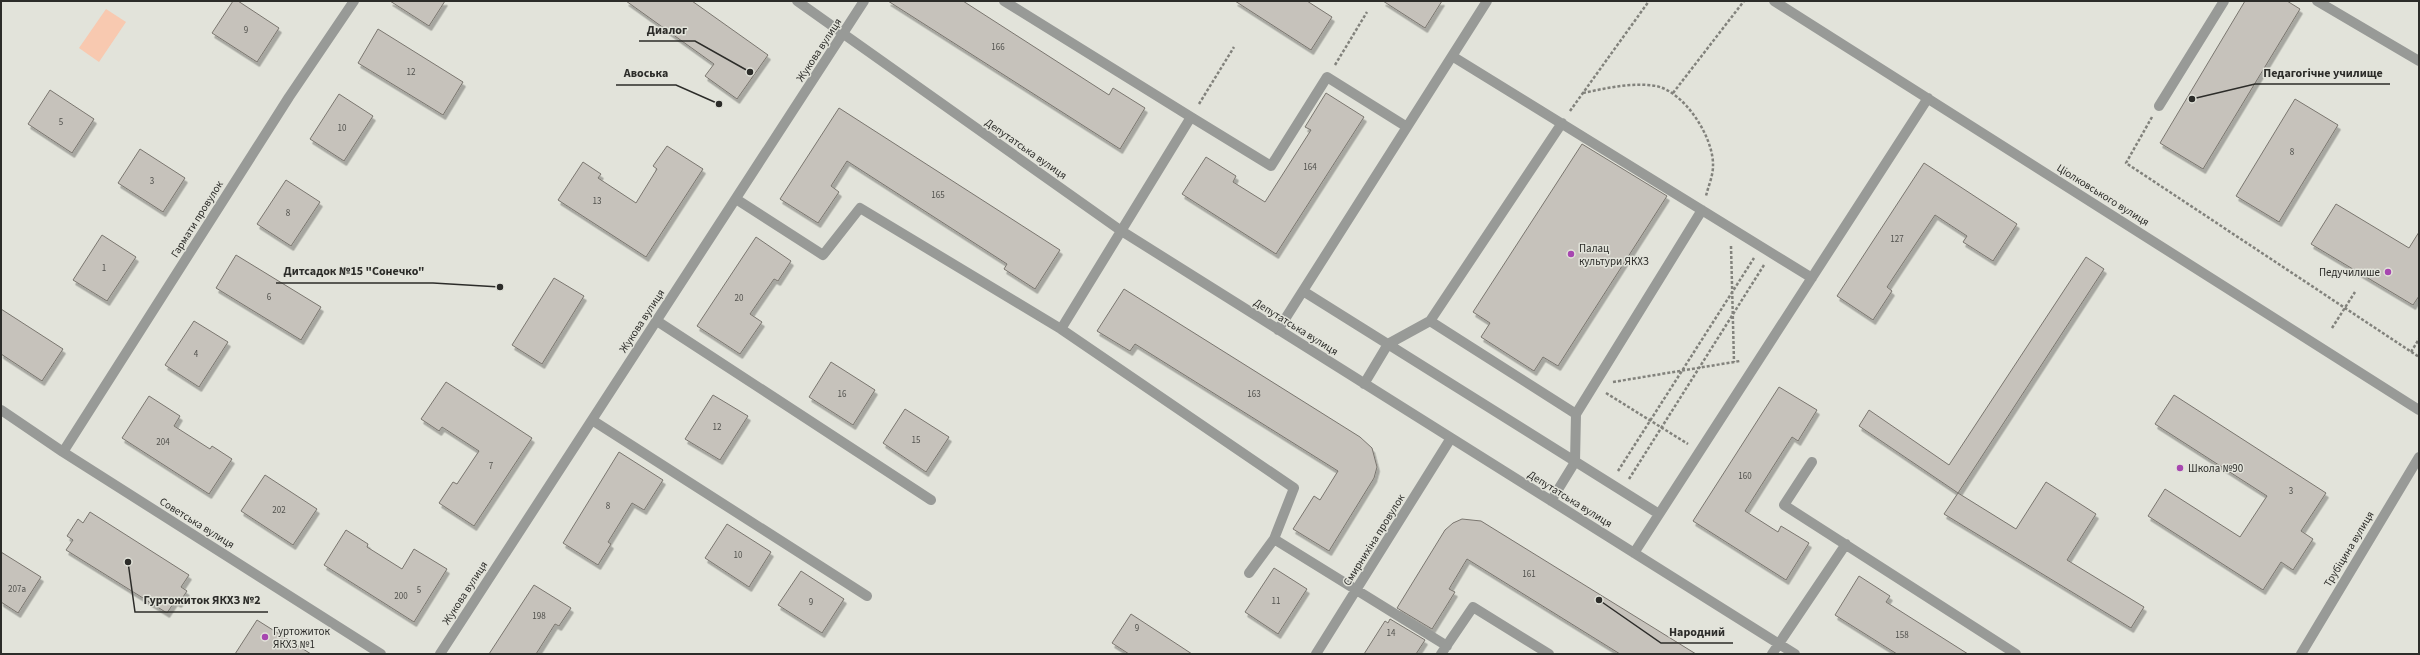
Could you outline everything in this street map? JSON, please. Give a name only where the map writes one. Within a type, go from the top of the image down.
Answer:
[{"type":"street","name":"Гармати провулок","points":[[64,452],[289,97],[354,1]]},
{"type":"street","name":"Депутатська вулиця","points":[[796,1],[1120,230],[1795,654]]},
{"type":"street","name":"Жукова вулиця","points":[[440,654],[864,1]]},
{"type":"street","points":[[1004,1],[1271,166],[1327,77],[1407,127]]},
{"type":"street","points":[[1278,330],[1487,1]]},
{"type":"street","name":"Ціолковського вулиця","points":[[1774,1],[2419,410]]},
{"type":"street","points":[[2159,106],[2224,1]]},
{"type":"street","points":[[2317,1],[2419,61]]},
{"type":"street","points":[[1452,56],[1812,278]]},
{"type":"street","points":[[1634,553],[1928,98]]},
{"type":"street","points":[[1061,329],[1120,230],[1191,117]]},
{"type":"street","points":[[1364,384],[1388,344],[1430,320],[1562,123]]},
{"type":"street","points":[[736,199],[823,255],[860,208],[1061,329],[1294,488],[1274,539],[1249,573]]},
{"type":"street","points":[[1551,501],[1575,462],[1576,414],[1702,210]]},
{"type":"street","points":[[1303,291],[1659,514]]},
{"type":"street","points":[[1430,320],[1576,414]]},
{"type":"street","points":[[656,321],[931,500]]},
{"type":"street","name":"Советська вулиця","points":[[1,410],[64,452],[381,654]]},
{"type":"street","points":[[592,420],[867,596]]},
{"type":"street","name":"Смирнихіна провулок","points":[[1316,654],[1451,438]]},
{"type":"street","name":"Трубіцина вулиця","points":[[2300,654],[2419,457]]},
{"type":"street","points":[[1812,462],[1784,505],[2016,654]]},
{"type":"street","points":[[1274,539],[1356,590],[1444,650],[1473,607],[1549,654]]},
{"type":"street","points":[[1772,654],[1846,544]]},
{"type":"path","points":[[1562,123],[1649,1]]},
{"type":"path","points":[[1673,93],[1744,1]]},
{"type":"path","points":[[1327,77],[1367,12]]},
{"type":"path","points":[[1191,117],[1234,47]]},
{"type":"path","points":[[1583,93],[1630,85],[1656,86],[1673,93],[1694,116],[1709,140],[1713,167],[1702,210]]},
{"type":"path","points":[[2159,106],[2126,163],[2419,357]]},
{"type":"path","points":[[1731,228],[1734,362]]},
{"type":"path","points":[[1610,484],[1762,246]]},
{"type":"path","points":[[1622,491],[1772,253]]},
{"type":"path","points":[[2332,328],[2355,292]]},
{"type":"path","points":[[2411,352],[2419,339]]},
{"type":"path","points":[[1593,386],[1760,357]]},
{"type":"path","points":[[1593,386],[1700,451]]},
{"type":"shaded area","points":[[106,9],[126,22],[99,62],[79,48]]},
{"type":"building","points":[[233,1],[238,1],[279,28],[257,62],[212,33]]},
{"type":"building","points":[[390,1],[445,1],[429,26]]},
{"type":"building","points":[[626,1],[692,1],[768,55],[737,99],[705,76],[714,64]]},
{"type":"building","points":[[888,1],[963,1],[1109,95],[1113,88],[1145,108],[1120,149]]},
{"type":"building","points":[[1235,1],[1307,1],[1332,17],[1311,50]]},
{"type":"building","points":[[1383,1],[1442,1],[1425,28]]},
{"type":"building","points":[[2245,1],[2287,1],[2300,9],[2203,169],[2160,143]]},
{"type":"building","points":[[378,29],[463,82],[443,115],[358,63]]},
{"type":"building","points":[[50,90],[94,119],[72,153],[28,124]]},
{"type":"building","points":[[1326,93],[1364,117],[1276,254],[1182,194],[1206,157],[1236,176],[1233,182],[1265,202],[1311,130],[1305,127]]},
{"type":"building","points":[[339,94],[373,116],[344,161],[310,139]]},
{"type":"building","points":[[2295,99],[2338,125],[2279,222],[2236,196]]},
{"type":"building","points":[[839,108],[1060,250],[1035,289],[1004,269],[1007,264],[847,161],[831,186],[839,192],[818,223],[780,199]]},
{"type":"building","name":"Палац культури ЯКХЗ","points":[[1582,144],[1667,196],[1558,366],[1543,357],[1534,371],[1481,337],[1490,323],[1473,312]]},
{"type":"building","points":[[667,146],[703,169],[646,257],[558,200],[583,162],[601,174],[598,178],[636,203],[657,169],[653,166]]},
{"type":"building","points":[[140,149],[185,178],[163,212],[118,183]]},
{"type":"building","points":[[1924,163],[2017,224],[1993,261],[1963,242],[1967,236],[1935,215],[1887,287],[1892,291],[1873,320],[1837,296]]},
{"type":"building","points":[[286,180],[320,202],[291,246],[257,224]]},
{"type":"building","name":"Педучилише","points":[[2336,204],[2409,248],[2419,232],[2419,296],[2413,305],[2311,244]]},
{"type":"building","points":[[102,235],[136,257],[107,301],[73,280]]},
{"type":"building","points":[[756,237],[791,261],[778,281],[774,279],[750,314],[762,322],[740,354],[697,326]]},
{"type":"building","points":[[236,255],[321,307],[301,340],[216,288]]},
{"type":"building","points":[[2086,257],[2104,269],[1958,493],[1859,426],[1869,410],[1949,465]]},
{"type":"building","points":[[554,278],[584,296],[542,364],[512,345]]},
{"type":"building","points":[[1124,289],[1360,437],[1372,448],[1377,467],[1374,478],[1329,551],[1293,529],[1314,496],[1320,500],[1338,471],[1135,344],[1130,351],[1097,331]]},
{"type":"building","points":[[1,309],[63,349],[42,381],[1,354]]},
{"type":"building","points":[[194,321],[228,342],[199,387],[165,365]]},
{"type":"building","points":[[831,362],[875,390],[853,425],[809,397]]},
{"type":"building","points":[[446,382],[532,438],[474,526],[439,503],[453,482],[457,484],[479,451],[442,427],[439,431],[421,419]]},
{"type":"building","points":[[1779,387],[1817,410],[1798,441],[1792,437],[1745,511],[1778,532],[1781,526],[1809,543],[1786,580],[1693,521]]},
{"type":"building","points":[[713,395],[748,416],[720,460],[685,439]]},
{"type":"building","points":[[2174,395],[2326,493],[2301,531],[2313,539],[2293,570],[2281,562],[2263,590],[2148,516],[2165,489],[2240,537],[2267,496],[2155,424]]},
{"type":"building","points":[[149,396],[180,416],[174,426],[210,449],[212,446],[232,459],[209,494],[122,438]]},
{"type":"building","points":[[905,409],[949,437],[926,472],[883,443]]},
{"type":"building","points":[[619,452],[663,480],[644,510],[632,503],[608,542],[611,544],[598,565],[563,543]]},
{"type":"building","points":[[265,475],[317,509],[293,545],[241,511]]},
{"type":"building","points":[[2046,482],[2096,514],[2067,560],[2144,607],[2131,628],[1944,514],[1958,493],[2016,529]]},
{"type":"building","points":[[90,512],[189,575],[181,587],[187,591],[179,603],[175,601],[167,613],[66,550],[73,540],[67,536],[78,519],[83,523]]},
{"type":"building","points":[[1462,519],[1481,521],[1696,654],[1620,654],[1467,559],[1449,589],[1455,592],[1432,629],[1397,608],[1445,530],[1453,523]]},
{"type":"building","points":[[727,524],[771,552],[749,587],[705,558]]},
{"type":"building","points":[[346,530],[368,544],[367,547],[402,569],[414,549],[447,569],[414,622],[324,565]]},
{"type":"building","points":[[1,552],[41,577],[18,613],[1,602]]},
{"type":"building","points":[[1274,568],[1307,589],[1278,634],[1245,612]]},
{"type":"building","points":[[801,571],[844,599],[822,633],[778,605]]},
{"type":"building","points":[[1859,576],[1890,596],[1886,602],[1968,654],[1897,654],[1835,615]]},
{"type":"building","points":[[534,585],[571,608],[559,626],[555,624],[536,654],[489,654]]},
{"type":"building","points":[[1131,614],[1192,654],[1129,654],[1112,643]]},
{"type":"building","points":[[1390,619],[1425,640],[1416,654],[1364,654],[1385,621],[1388,623]]},
{"type":"building","name":"Гуртожиток ЯКХЗ №1","points":[[257,620],[311,654],[235,654]]},
{"type":"place","name":"Диалог","points":[[750,72]]},
{"type":"place","name":"Педагогічне училище","points":[[2192,99]]},
{"type":"place","name":"Авоська","points":[[719,104]]},
{"type":"place","name":"Палац культури ЯКХЗ","points":[[1571,254]]},
{"type":"place","name":"Педучилише","points":[[2388,272]]},
{"type":"place","name":"Дитсадок №15 \"Сонечко\"","points":[[500,287]]},
{"type":"place","name":"Школа №90","points":[[2180,468]]},
{"type":"place","name":"Гуртожиток ЯКХЗ №2","points":[[128,562]]},
{"type":"place","name":"Народний","points":[[1599,600]]},
{"type":"place","name":"Гуртожиток ЯКХЗ №1","points":[[265,637]]}]
